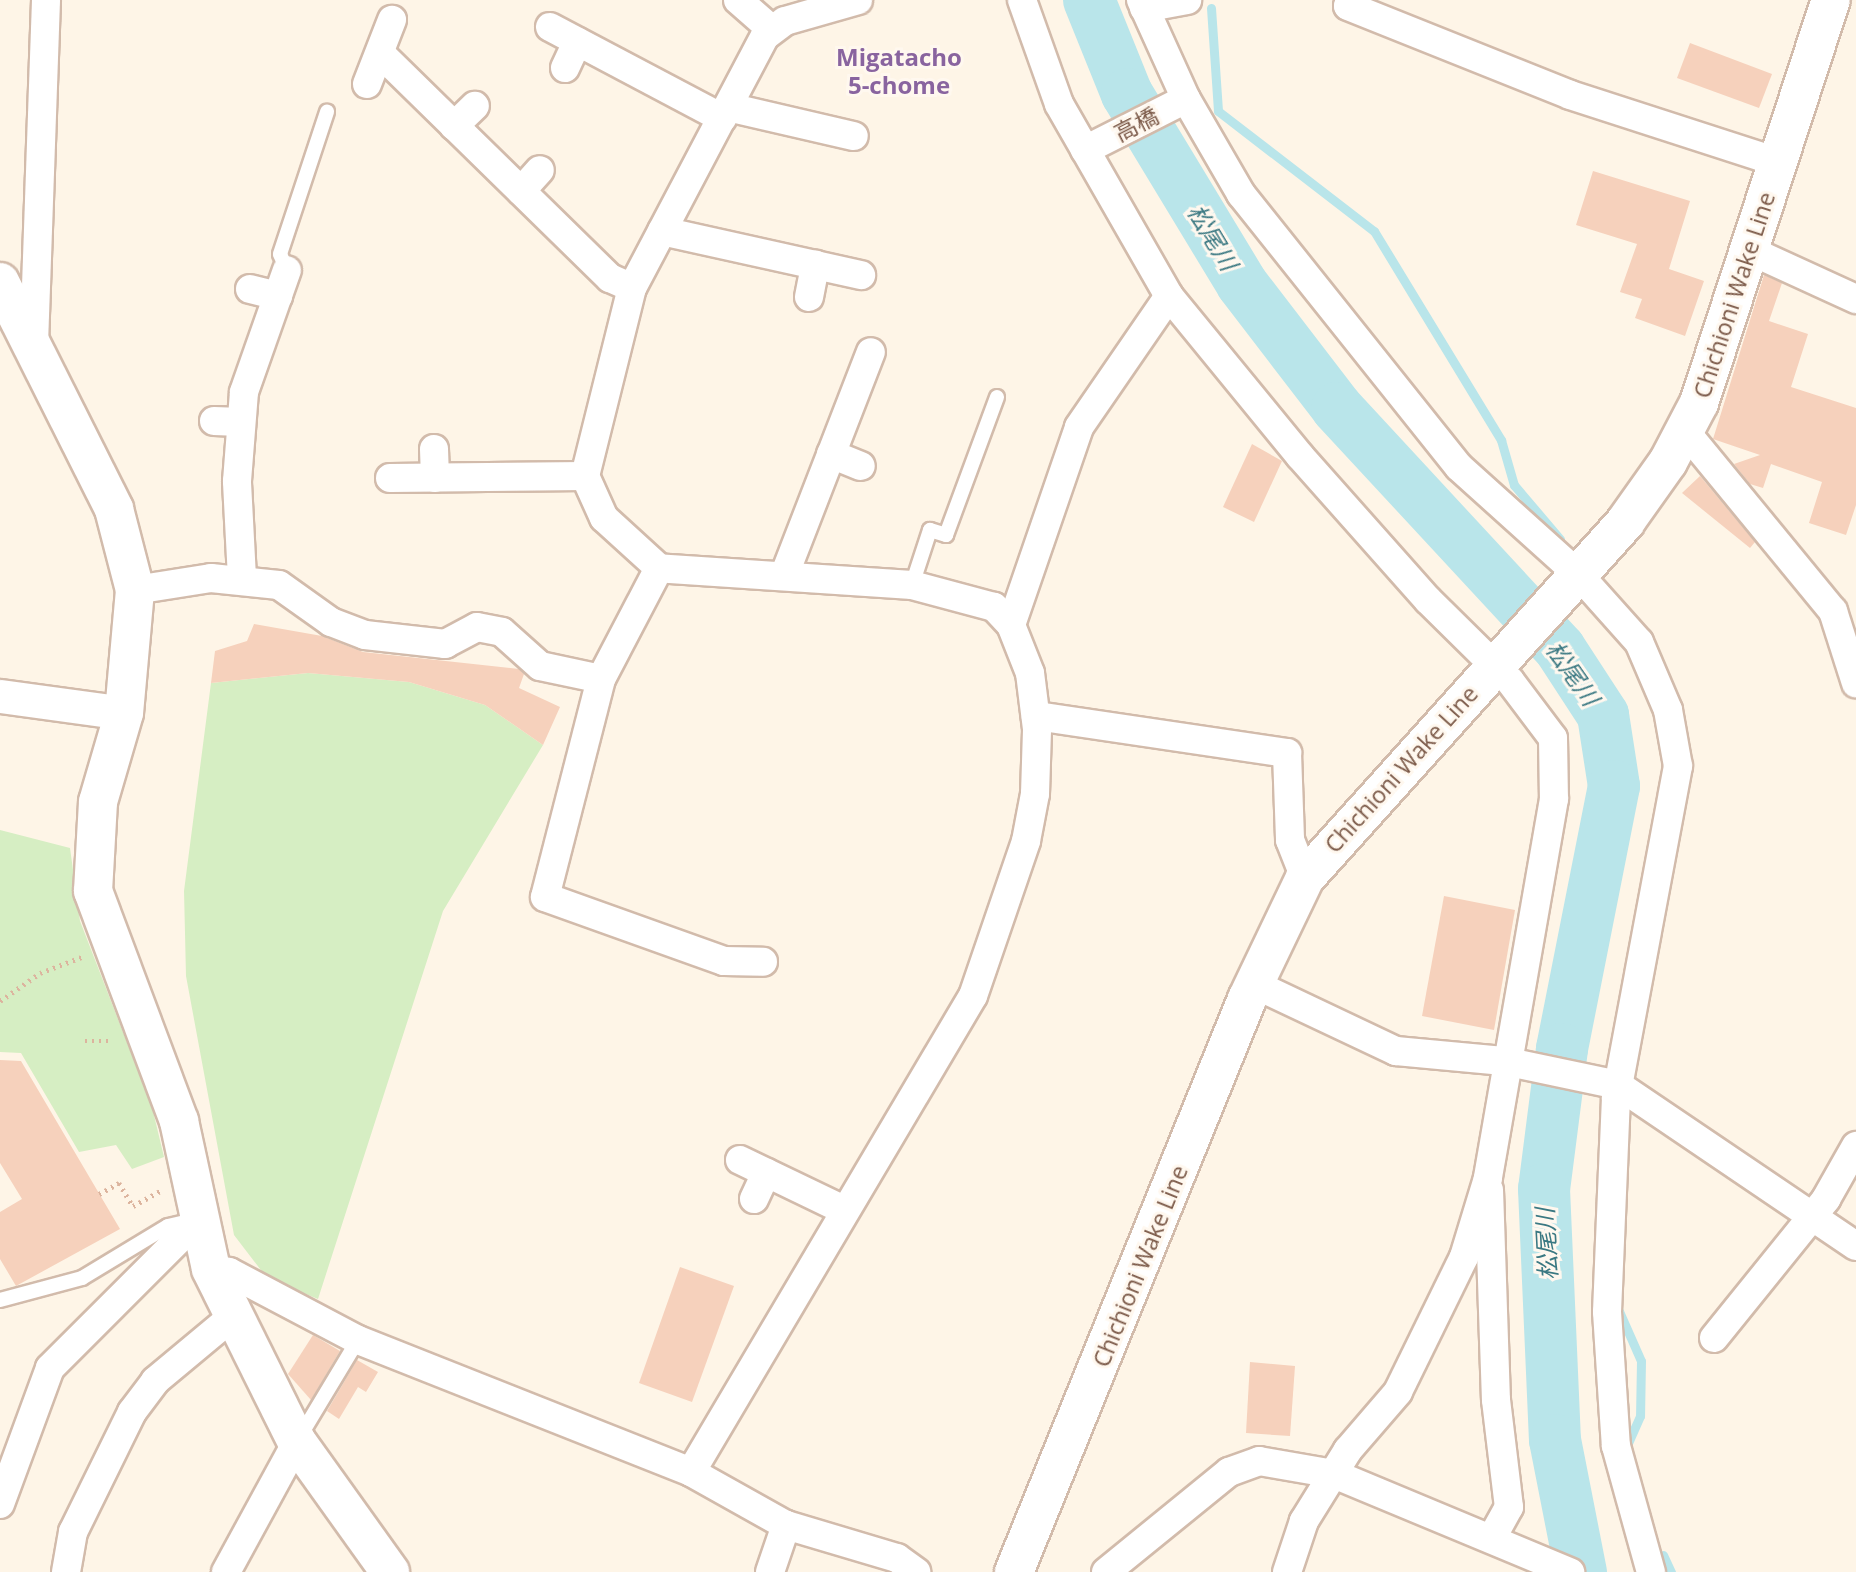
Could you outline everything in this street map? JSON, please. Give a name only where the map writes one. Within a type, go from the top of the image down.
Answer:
[{"type":"main road","name":"Chichioni Wake Line","points":[[1014,1572],[1254,984],[1305,878],[1626,521],[1685,431],[1749,250],[1831,0]]},
{"type":"main road","points":[[0,282],[34,344],[114,509],[135,590],[124,713],[98,802],[93,891],[111,946],[179,1121],[194,1202],[211,1269],[296,1441],[389,1572]]},
{"type":"street","points":[[34,344],[46,0]]},
{"type":"street","points":[[738,0],[771,29]]},
{"type":"street","points":[[691,1472],[973,996],[1027,841],[1036,716],[1030,673],[1011,625],[995,607],[912,585],[659,568],[604,518],[585,476],[632,288],[771,29],[858,0]]},
{"type":"street","points":[[1022,0],[1059,104],[1089,148],[1169,296],[1300,456],[1499,661],[1553,738],[1558,771],[1488,1178],[1431,1336],[1304,1521],[1287,1572]]},
{"type":"street","points":[[1187,0],[1142,4],[1182,101],[1241,194],[1346,332],[1459,467],[1573,582],[1639,642],[1668,710],[1678,766],[1615,1083],[1607,1312],[1610,1386],[1628,1507],[1651,1572]]},
{"type":"street","points":[[1343,2],[1570,95],[1778,162]]},
{"type":"street","points":[[367,84],[392,20]]},
{"type":"street","points":[[550,27],[725,113],[854,136]]},
{"type":"street","points":[[565,68],[577,42]]},
{"type":"street","points":[[380,53],[610,278],[632,288]]},
{"type":"street","name":"高橋","points":[[1089,148],[1182,101]]},
{"type":"street","points":[[454,126],[475,106]]},
{"type":"street","points":[[521,191],[540,170]]},
{"type":"street","points":[[662,232],[861,275]]},
{"type":"street","points":[[1749,250],[1856,299]]},
{"type":"street","points":[[809,298],[815,265]]},
{"type":"street","points":[[242,578],[228,422],[244,392],[287,270]]},
{"type":"street","points":[[250,289],[278,296]]},
{"type":"street","points":[[1011,625],[1079,427],[1169,296]]},
{"type":"street","points":[[784,576],[872,352]]},
{"type":"street","points":[[1685,431],[1833,611],[1856,683]]},
{"type":"street","points":[[434,449],[435,478]]},
{"type":"street","points":[[831,454],[861,466]]},
{"type":"street","points":[[390,478],[585,476]]},
{"type":"street","points":[[659,568],[601,679],[545,897],[724,961],[763,961]]},
{"type":"street","points":[[135,590],[242,578],[279,585],[331,622],[365,635],[445,644],[477,627],[502,632],[540,666],[601,679]]},
{"type":"street","points":[[0,696],[124,713]]},
{"type":"street","points":[[1036,716],[1287,753],[1290,840],[1305,878]]},
{"type":"street","points":[[1254,984],[1396,1051],[1508,1062],[1615,1083],[1813,1214],[1856,1246]]},
{"type":"street","points":[[1714,1338],[1813,1214],[1856,1146]]},
{"type":"street","points":[[740,1160],[844,1210]]},
{"type":"street","points":[[754,1199],[766,1173]]},
{"type":"street","points":[[1488,1178],[1496,1400],[1513,1551]]},
{"type":"street","points":[[0,1504],[34,1396],[50,1368],[194,1202]]},
{"type":"street","points":[[211,1269],[229,1272],[358,1340],[691,1472],[786,1525],[897,1558],[916,1572]]},
{"type":"street","points":[[66,1572],[73,1532],[132,1412],[155,1381],[233,1316]]},
{"type":"street","points":[[226,1572],[296,1441]]},
{"type":"street","points":[[1106,1572],[1229,1472],[1259,1461],[1335,1474],[1513,1551],[1570,1572]]},
{"type":"street","points":[[770,1572],[786,1525]]},
{"type":"lane","points":[[287,270],[280,254],[327,112]]},
{"type":"lane","points":[[912,585],[930,530],[946,535],[997,397]]},
{"type":"lane","points":[[0,1300],[82,1278],[168,1226],[194,1202]]},
{"type":"lane","points":[[296,1441],[358,1340]]},
{"type":"path","points":[[0,1001],[40,973],[111,946]]},
{"type":"path","points":[[99,1194],[119,1182],[133,1206],[167,1187],[194,1202]]},
{"type":"green space","points":[[308,673],[409,682],[485,705],[543,745],[443,911],[318,1299],[267,1278],[234,1235],[186,976],[184,891],[211,683]]},
{"type":"green space","points":[[0,830],[70,848],[80,921],[152,1107],[164,1157],[132,1169],[116,1145],[79,1152],[21,1053],[0,1052]]},
{"type":"building","points":[[1690,43],[1772,74],[1759,108],[1677,78]]},
{"type":"building","points":[[1593,171],[1690,201],[1669,269],[1704,281],[1685,336],[1635,318],[1642,299],[1620,292],[1637,244],[1576,225]]},
{"type":"building","points":[[1764,275],[1782,283],[1769,321],[1808,334],[1791,387],[1856,408],[1856,505],[1846,535],[1809,523],[1822,482],[1771,464],[1763,488],[1750,484],[1734,464],[1760,455],[1713,439]]},
{"type":"building","points":[[1252,444],[1282,461],[1254,522],[1223,507]]},
{"type":"building","points":[[1700,476],[1755,542],[1750,548],[1682,493]]},
{"type":"building","points":[[254,624],[322,636],[363,652],[519,669],[524,674],[519,688],[560,707],[543,745],[485,705],[409,682],[308,673],[211,683],[215,651],[247,641]]},
{"type":"building","points":[[1444,896],[1515,910],[1494,1030],[1422,1016]]},
{"type":"building","points":[[0,1060],[21,1061],[120,1229],[16,1286],[0,1259],[0,1212],[22,1199],[0,1163]]},
{"type":"building","points":[[680,1267],[734,1286],[692,1402],[639,1383]]},
{"type":"building","points":[[313,1335],[340,1351],[311,1400],[288,1374]]},
{"type":"building","points":[[357,1360],[378,1372],[366,1392],[358,1387],[339,1419],[327,1411]]},
{"type":"building","points":[[1250,1362],[1295,1366],[1290,1436],[1246,1433]]},
{"type":"waterway","name":"松尾川","points":[[1089,0],[1127,94],[1242,284],[1337,408],[1560,649],[1603,715],[1614,786],[1562,1049],[1544,1189],[1555,1440],[1581,1572]]},
{"type":"waterway","points":[[1211,8],[1218,111],[1374,231],[1501,440],[1514,485],[1560,539]]},
{"type":"waterway","points":[[1615,1302],[1641,1361],[1640,1416],[1625,1450]]},
{"type":"waterway","points":[[1663,1555],[1671,1572]]},
{"type":"district","name":"Migatacho 5-chome","points":[[899,71]]}]
